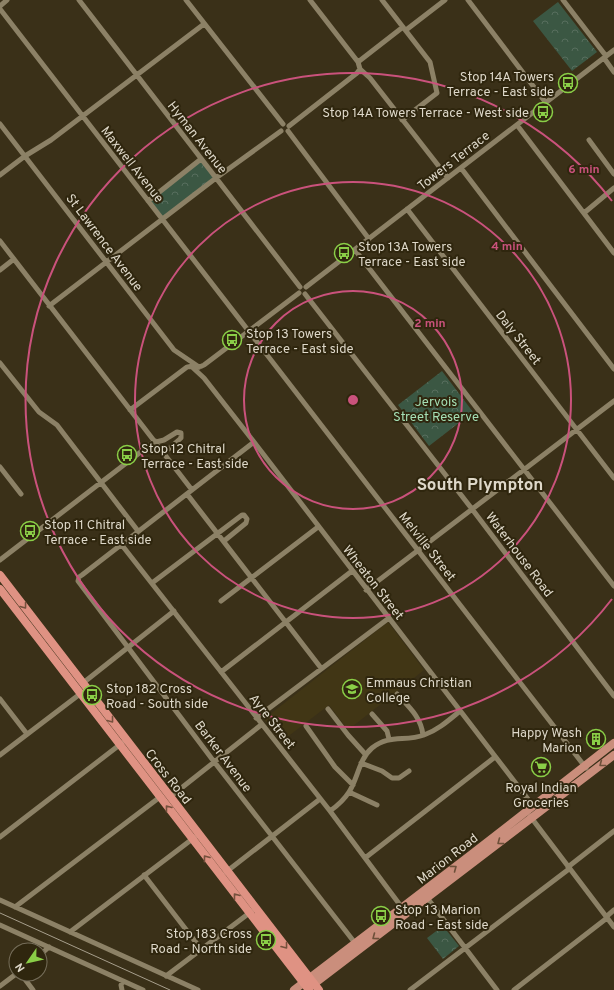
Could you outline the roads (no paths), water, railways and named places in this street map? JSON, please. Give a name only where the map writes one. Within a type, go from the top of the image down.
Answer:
[{"type":"highway","name":"Cross Road","points":[[0,575],[170,797],[195,837]]},
{"type":"highway","name":"Cross Road","points":[[0,589],[119,745],[160,797],[195,837],[252,911],[294,971],[311,987]]},
{"type":"highway","points":[[56,648],[52,658],[63,657]]},
{"type":"highway","name":"Cross Road","points":[[252,911],[301,966],[311,987]]},
{"type":"main road","name":"Marion Road","points":[[536,810],[584,766],[614,743]]},
{"type":"main road","name":"Marion Road","points":[[322,973],[528,815],[590,773],[614,754]]},
{"type":"main road","name":"Marion Road","points":[[292,990],[311,987],[322,973],[355,943],[404,910]]},
{"type":"main road","points":[[301,966],[309,970],[322,973],[321,985],[311,987]]},
{"type":"main road","points":[[292,990],[295,981],[294,971]]},
{"type":"street","points":[[0,6],[7,0]]},
{"type":"street","name":"Hyman Avenue","points":[[79,0],[301,291]]},
{"type":"street","points":[[186,0],[282,124],[286,124],[369,239]]},
{"type":"street","points":[[310,0],[358,62],[360,69],[370,78],[448,178]]},
{"type":"street","points":[[382,0],[430,62],[437,93],[402,120]]},
{"type":"street","points":[[358,62],[445,0]]},
{"type":"street","points":[[468,0],[546,103]]},
{"type":"street","points":[[563,0],[605,57],[614,72]]},
{"type":"street","name":"Maxwell Avenue","points":[[0,9],[249,331]]},
{"type":"street","points":[[0,175],[25,156],[51,140],[204,24]]},
{"type":"street","name":"Towers Terrace","points":[[301,291],[302,286],[306,287],[355,250],[614,50]]},
{"type":"street","points":[[49,306],[216,178],[281,131],[285,132],[360,69]]},
{"type":"street","name":"St Lawrence Avenue","points":[[0,124],[174,350],[198,367]]},
{"type":"street","points":[[281,131],[280,128],[282,124]]},
{"type":"street","points":[[517,125],[614,253]]},
{"type":"street","points":[[589,140],[614,174]]},
{"type":"street","points":[[148,201],[201,159]]},
{"type":"street","points":[[461,168],[614,369]]},
{"type":"street","points":[[584,213],[614,188]]},
{"type":"street","name":"Daly Street","points":[[407,209],[614,478]]},
{"type":"street","points":[[0,241],[192,490]]},
{"type":"street","points":[[355,250],[614,586]]},
{"type":"street","points":[[0,270],[14,259]]},
{"type":"street","points":[[130,410],[187,367],[198,367],[204,365],[301,291]]},
{"type":"street","name":"Waterhouse Road","points":[[301,291],[472,509],[614,696]]},
{"type":"street","name":"Melville Street","points":[[249,331],[590,773]]},
{"type":"street","points":[[0,363],[39,412],[56,425],[138,531]]},
{"type":"street","name":"Wheaton Street","points":[[191,366],[204,378],[254,442],[536,810]]},
{"type":"street","points":[[366,590],[614,401]]},
{"type":"street","points":[[0,560],[155,442],[164,440],[178,432],[181,433],[181,438],[178,442],[164,453]]},
{"type":"street","points":[[121,544],[254,442]]},
{"type":"street","points":[[0,467],[21,494]]},
{"type":"street","points":[[186,494],[224,541],[321,668]]},
{"type":"street","points":[[152,583],[244,515],[247,519],[246,523],[224,541]]},
{"type":"street","points":[[221,601],[318,527]]},
{"type":"street","name":"Barker Avenue","points":[[121,544],[82,575],[78,579],[79,585],[355,943]]},
{"type":"street","name":"Ayre Street","points":[[121,544],[320,799],[404,910]]},
{"type":"street","points":[[221,672],[352,571]]},
{"type":"street","points":[[83,683],[174,611]]},
{"type":"street","points":[[256,718],[388,618]]},
{"type":"street","points":[[0,755],[80,694]]},
{"type":"street","points":[[397,694],[416,715],[420,722],[423,735]]},
{"type":"street","points":[[0,699],[27,734]]},
{"type":"street","points":[[328,709],[366,755]]},
{"type":"street","points":[[330,812],[350,792],[361,763],[366,755],[379,743],[389,739],[409,738],[423,735],[439,727],[460,711]]},
{"type":"street","points":[[372,714],[387,731],[389,739]]},
{"type":"street","points":[[170,797],[261,725]]},
{"type":"street","points":[[306,726],[335,767],[353,785]]},
{"type":"street","points":[[0,837],[126,740]]},
{"type":"street","points":[[365,858],[495,757]]},
{"type":"street","points":[[361,763],[382,771],[392,778],[399,778],[409,771]]},
{"type":"street","points":[[350,792],[377,805]]},
{"type":"street","points":[[15,907],[160,797]]},
{"type":"street","points":[[223,874],[320,799]]},
{"type":"street","points":[[528,815],[614,927]]},
{"type":"street","points":[[410,990],[569,868],[614,831]]},
{"type":"street","points":[[70,932],[144,874],[195,837]]},
{"type":"street","points":[[144,874],[202,949]]},
{"type":"street","points":[[425,894],[498,990]]},
{"type":"street","points":[[0,900],[198,990]]},
{"type":"street","points":[[514,990],[614,910]]},
{"type":"street","points":[[166,976],[252,911]]},
{"type":"street","points":[[0,925],[37,942]]},
{"type":"street","points":[[48,947],[143,990]]},
{"type":"street","points":[[122,990],[121,985],[123,981]]},
{"type":"street","points":[[28,982],[34,990]]},
{"type":"tram line","points":[[0,913],[170,990]]},
{"type":"place","name":"Stop 14A Towers Terrace - East side","points":[[568,83]]},
{"type":"place","name":"Stop 14A Towers Terrace - West side","points":[[543,112]]},
{"type":"place","name":"Stop 13A Towers Terrace - East side","points":[[344,253]]},
{"type":"place","name":"Stop 13 Towers Terrace - East side","points":[[232,340]]},
{"type":"place","name":"Stop 12 Chitral Terrace - East side","points":[[127,455]]},
{"type":"place","name":"Stop 11 Chitral Terrace - East side","points":[[30,531]]},
{"type":"place","name":"Emmaus Christian College","points":[[352,689]]},
{"type":"place","name":"Stop 182 Cross Road - South side","points":[[92,695]]},
{"type":"place","name":"Happy Wash Marion","points":[[596,739]]},
{"type":"place","name":"Royal Indian Groceries","points":[[541,767]]},
{"type":"place","name":"Stop 13 Marion Road - East side","points":[[381,916]]},
{"type":"place","name":"Stop 183 Cross Road - North side","points":[[266,940]]},
{"type":"district","name":"South Plympton","points":[[480,484]]},
{"type":"park label","name":"Jervois Street Reserve","points":[[436,408]]}]
